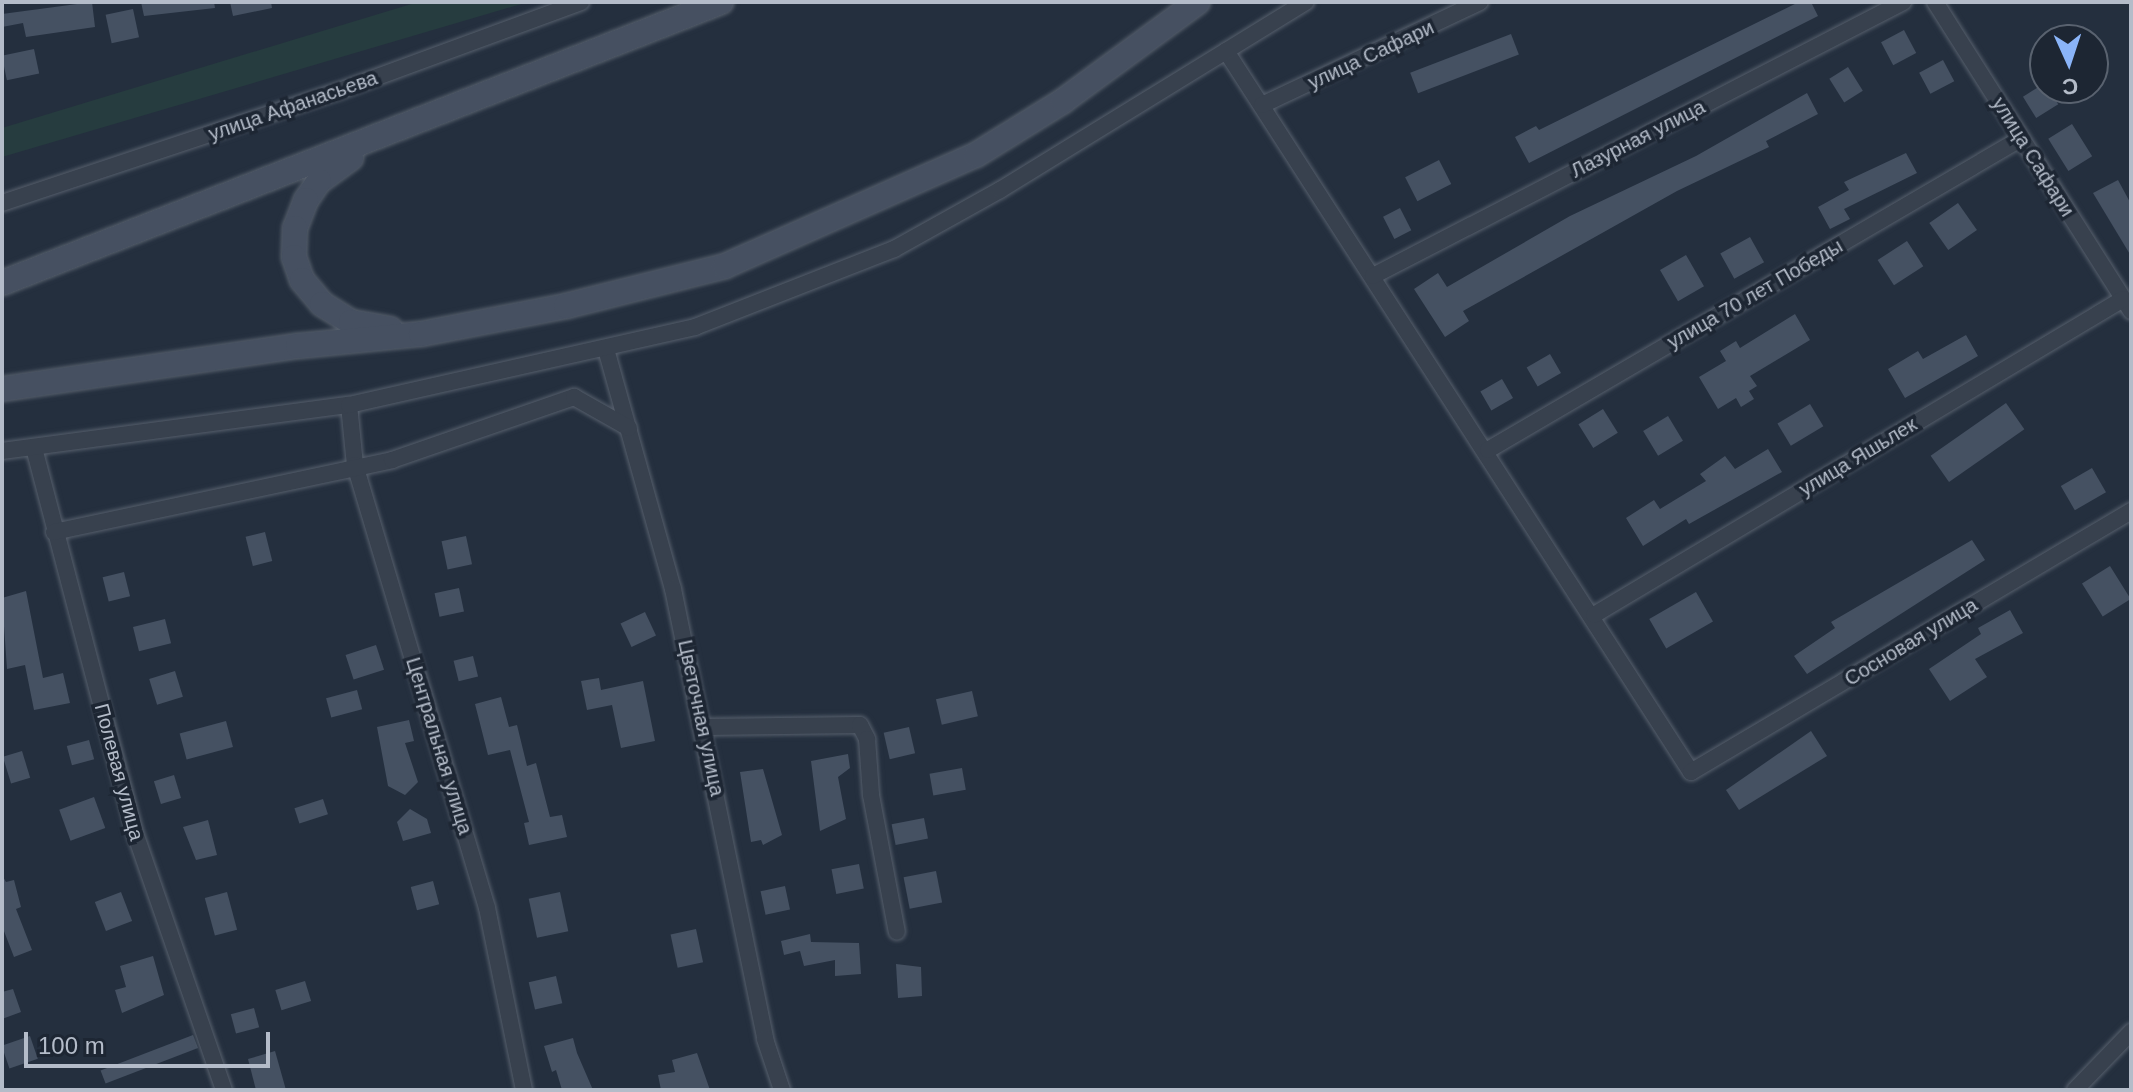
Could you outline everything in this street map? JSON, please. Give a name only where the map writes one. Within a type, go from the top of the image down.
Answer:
[{"type":"main road","points":[[2,283],[721,2]]},
{"type":"main road","points":[[2,389],[298,346],[421,334],[566,306],[725,266],[844,217],[976,155],[1063,101],[1198,2]]},
{"type":"main road","points":[[379,137],[319,181],[306,200],[295,228],[294,257],[302,280],[322,304],[351,322],[421,334]]},
{"type":"street","name":"улица Афанасьева","points":[[2,203],[354,86],[581,2]]},
{"type":"street","points":[[2,451],[349,405],[606,349],[775,299],[894,249],[1306,2]]},
{"type":"street","name":"улица Сафари","points":[[1262,105],[1480,2]]},
{"type":"street","name":"Лазурная улица","points":[[1373,276],[1903,2]]},
{"type":"street","name":"улица Сафари","points":[[1935,2],[2127,305]]},
{"type":"street","points":[[1226,51],[1594,615]]},
{"type":"street","name":"улица 70 лет Победы","points":[[1488,450],[2022,138]]},
{"type":"street","name":"улица Яшьлек","points":[[1594,615],[2127,305]]},
{"type":"street","name":"Цветочная улица","points":[[606,349],[705,727],[765,1039],[782,1090]]},
{"type":"street","points":[[54,532],[253,493],[355,465],[392,460],[574,397],[629,428]]},
{"type":"street","name":"Центральная улица","points":[[349,405],[355,465],[487,908],[524,1090]]},
{"type":"street","name":"Полевая улица","points":[[34,448],[136,836],[224,1090]]},
{"type":"street","name":"Сосновая улица","points":[[1594,615],[1691,772],[2131,511]]},
{"type":"street","points":[[705,727],[860,725],[867,739],[871,795],[897,932]]},
{"type":"street","points":[[2075,1090],[2131,1032]]},
{"type":"green space","points":[[418,2],[528,2],[2,157],[2,128]]},
{"type":"building","points":[[92,2],[95,27],[26,37],[23,23],[2,27],[2,14]]},
{"type":"building","points":[[141,2],[214,2],[215,8],[144,16]]},
{"type":"building","points":[[230,2],[271,2],[272,8],[233,16]]},
{"type":"building","points":[[1799,2],[1811,2],[1818,16],[1529,163],[1515,137],[1536,126],[1539,130]]},
{"type":"building","points":[[133,9],[139,37],[112,43],[106,15]]},
{"type":"building","points":[[1904,30],[1916,53],[1893,65],[1881,42]]},
{"type":"building","points":[[1511,34],[1519,55],[1418,93],[1410,73]]},
{"type":"building","points":[[34,49],[39,73],[7,80],[2,56]]},
{"type":"building","points":[[1943,60],[1954,81],[1930,94],[1919,73]]},
{"type":"building","points":[[1848,67],[1863,91],[1844,102],[1829,79]]},
{"type":"building","points":[[1807,93],[1818,114],[1766,141],[1769,147],[1677,191],[1463,311],[1469,321],[1445,337],[1414,289],[1438,273],[1447,287],[1570,216],[1696,156]]},
{"type":"building","points":[[2029,93],[2029,104],[2058,104],[2058,104],[2036,118],[2023,97]]},
{"type":"building","points":[[2072,124],[2092,156],[2068,171],[2048,139]]},
{"type":"building","points":[[1906,153],[1917,173],[1844,209],[1850,219],[1830,229],[1818,207],[1849,190],[1844,182]]},
{"type":"building","points":[[1439,160],[1451,184],[1417,201],[1405,177]]},
{"type":"building","points":[[2118,180],[2131,204],[2131,256],[2093,193]]},
{"type":"building","points":[[1958,203],[1977,230],[1948,250],[1929,223]]},
{"type":"building","points":[[1400,208],[1411,230],[1394,239],[1383,217]]},
{"type":"building","points":[[1750,237],[1764,262],[1734,279],[1720,253]]},
{"type":"building","points":[[1907,241],[1923,266],[1894,285],[1878,260]]},
{"type":"building","points":[[1686,255],[1704,286],[1678,301],[1660,270]]},
{"type":"building","points":[[1795,314],[1810,340],[1750,376],[1757,386],[1749,391],[1754,399],[1741,407],[1736,398],[1718,409],[1699,377],[1726,361],[1720,351],[1736,341],[1740,348]]},
{"type":"building","points":[[1966,335],[1978,356],[1905,398],[1888,369],[1918,351],[1923,359]]},
{"type":"building","points":[[1550,354],[1561,373],[1538,387],[1527,368]]},
{"type":"building","points":[[1502,379],[1513,398],[1491,411],[1480,392]]},
{"type":"building","points":[[2006,403],[2024,429],[1949,482],[1931,456]]},
{"type":"building","points":[[1810,404],[1823,426],[1791,446],[1777,424]]},
{"type":"building","points":[[1603,409],[1618,433],[1593,448],[1578,424]]},
{"type":"building","points":[[1668,416],[1683,441],[1658,456],[1643,431]]},
{"type":"building","points":[[1768,449],[1782,472],[1689,524],[1686,519],[1643,546],[1626,518],[1654,500],[1660,509],[1706,481],[1700,474],[1725,456],[1735,469]]},
{"type":"building","points":[[2092,468],[2106,492],[2075,510],[2061,486]]},
{"type":"building","points":[[265,532],[272,561],[253,566],[246,537]]},
{"type":"building","points":[[466,536],[472,564],[448,570],[442,541]]},
{"type":"building","points":[[1972,540],[1985,560],[1807,674],[1794,656],[1835,628],[1831,622]]},
{"type":"building","points":[[2110,566],[2131,599],[2103,617],[2082,583]]},
{"type":"building","points":[[124,572],[130,596],[109,602],[103,577]]},
{"type":"building","points":[[459,588],[464,611],[440,617],[435,593]]},
{"type":"building","points":[[26,591],[43,678],[63,673],[70,703],[34,710],[25,665],[7,669],[2,598]]},
{"type":"building","points":[[1696,592],[1713,621],[1666,648],[1649,619]]},
{"type":"building","points":[[2010,610],[2023,633],[1975,659],[1987,677],[1950,701],[1929,669],[1981,634],[1978,628]]},
{"type":"building","points":[[645,612],[656,636],[632,647],[621,623]]},
{"type":"building","points":[[165,619],[171,643],[139,651],[133,627]]},
{"type":"building","points":[[376,645],[384,670],[354,680],[346,655]]},
{"type":"building","points":[[473,656],[478,676],[459,681],[454,661]]},
{"type":"building","points":[[175,671],[183,697],[157,705],[149,679]]},
{"type":"building","points":[[599,678],[601,690],[643,681],[655,741],[621,748],[612,705],[587,710],[581,681]]},
{"type":"building","points":[[357,690],[362,709],[331,718],[326,698]]},
{"type":"building","points":[[972,691],[978,716],[942,725],[936,699]]},
{"type":"building","points":[[501,697],[509,727],[517,725],[527,766],[536,763],[550,817],[562,815],[567,837],[529,845],[524,823],[529,822],[510,750],[488,755],[475,704]]},
{"type":"building","points":[[409,720],[414,741],[405,743],[418,782],[405,795],[388,786],[377,727]]},
{"type":"building","points":[[226,721],[233,747],[187,760],[180,733]]},
{"type":"building","points":[[909,727],[915,753],[890,759],[884,733]]},
{"type":"building","points":[[1811,731],[1827,756],[1739,810],[1726,790]]},
{"type":"building","points":[[89,740],[94,759],[72,765],[67,746]]},
{"type":"building","points":[[22,751],[30,778],[11,784],[3,757]]},
{"type":"building","points":[[848,754],[850,768],[838,777],[846,819],[820,831],[811,761]]},
{"type":"building","points":[[962,768],[966,790],[933,795],[930,774]]},
{"type":"building","points":[[763,769],[782,835],[763,845],[761,840],[751,842],[740,772]]},
{"type":"building","points":[[174,775],[181,798],[161,804],[154,781]]},
{"type":"building","points":[[94,797],[105,828],[71,841],[59,810]]},
{"type":"building","points":[[323,799],[328,814],[299,823],[294,808]]},
{"type":"building","points":[[410,809],[427,819],[431,833],[403,841],[397,822]]},
{"type":"building","points":[[924,818],[928,839],[896,845],[892,824]]},
{"type":"building","points":[[208,820],[217,855],[196,860],[183,827]]},
{"type":"building","points":[[859,864],[864,889],[836,894],[832,869]]},
{"type":"building","points":[[936,871],[942,902],[910,909],[904,877]]},
{"type":"building","points":[[2,875],[6,882],[14,880],[21,907],[16,909],[32,950],[14,957],[2,926]]},
{"type":"building","points":[[433,881],[439,904],[417,910],[411,887]]},
{"type":"building","points":[[785,886],[790,909],[766,915],[761,891]]},
{"type":"building","points":[[121,892],[132,921],[106,931],[95,902]]},
{"type":"building","points":[[227,892],[237,930],[215,936],[205,898]]},
{"type":"building","points":[[560,892],[568,931],[537,938],[529,899]]},
{"type":"building","points":[[696,929],[703,962],[678,968],[671,934]]},
{"type":"building","points":[[810,934],[811,942],[859,943],[861,974],[835,976],[835,960],[804,966],[800,951],[784,955],[781,941]]},
{"type":"building","points":[[153,956],[164,995],[122,1013],[115,990],[126,987],[120,966]]},
{"type":"building","points":[[896,964],[921,967],[922,996],[898,998]]},
{"type":"building","points":[[556,976],[562,1003],[535,1010],[529,982]]},
{"type":"building","points":[[305,981],[311,1001],[281,1010],[275,990]]},
{"type":"building","points":[[13,989],[21,1012],[2,1019],[2,992]]},
{"type":"building","points":[[254,1008],[259,1027],[236,1034],[231,1014]]},
{"type":"building","points":[[193,1035],[198,1048],[106,1084],[101,1070]]},
{"type":"building","points":[[30,1036],[38,1059],[9,1068],[2,1046]]},
{"type":"building","points":[[573,1038],[593,1090],[562,1090],[556,1070],[552,1072],[544,1046]]},
{"type":"building","points":[[275,1051],[286,1090],[256,1090],[248,1059]]},
{"type":"building","points":[[697,1053],[710,1090],[661,1090],[658,1075],[675,1072],[672,1060]]}]
